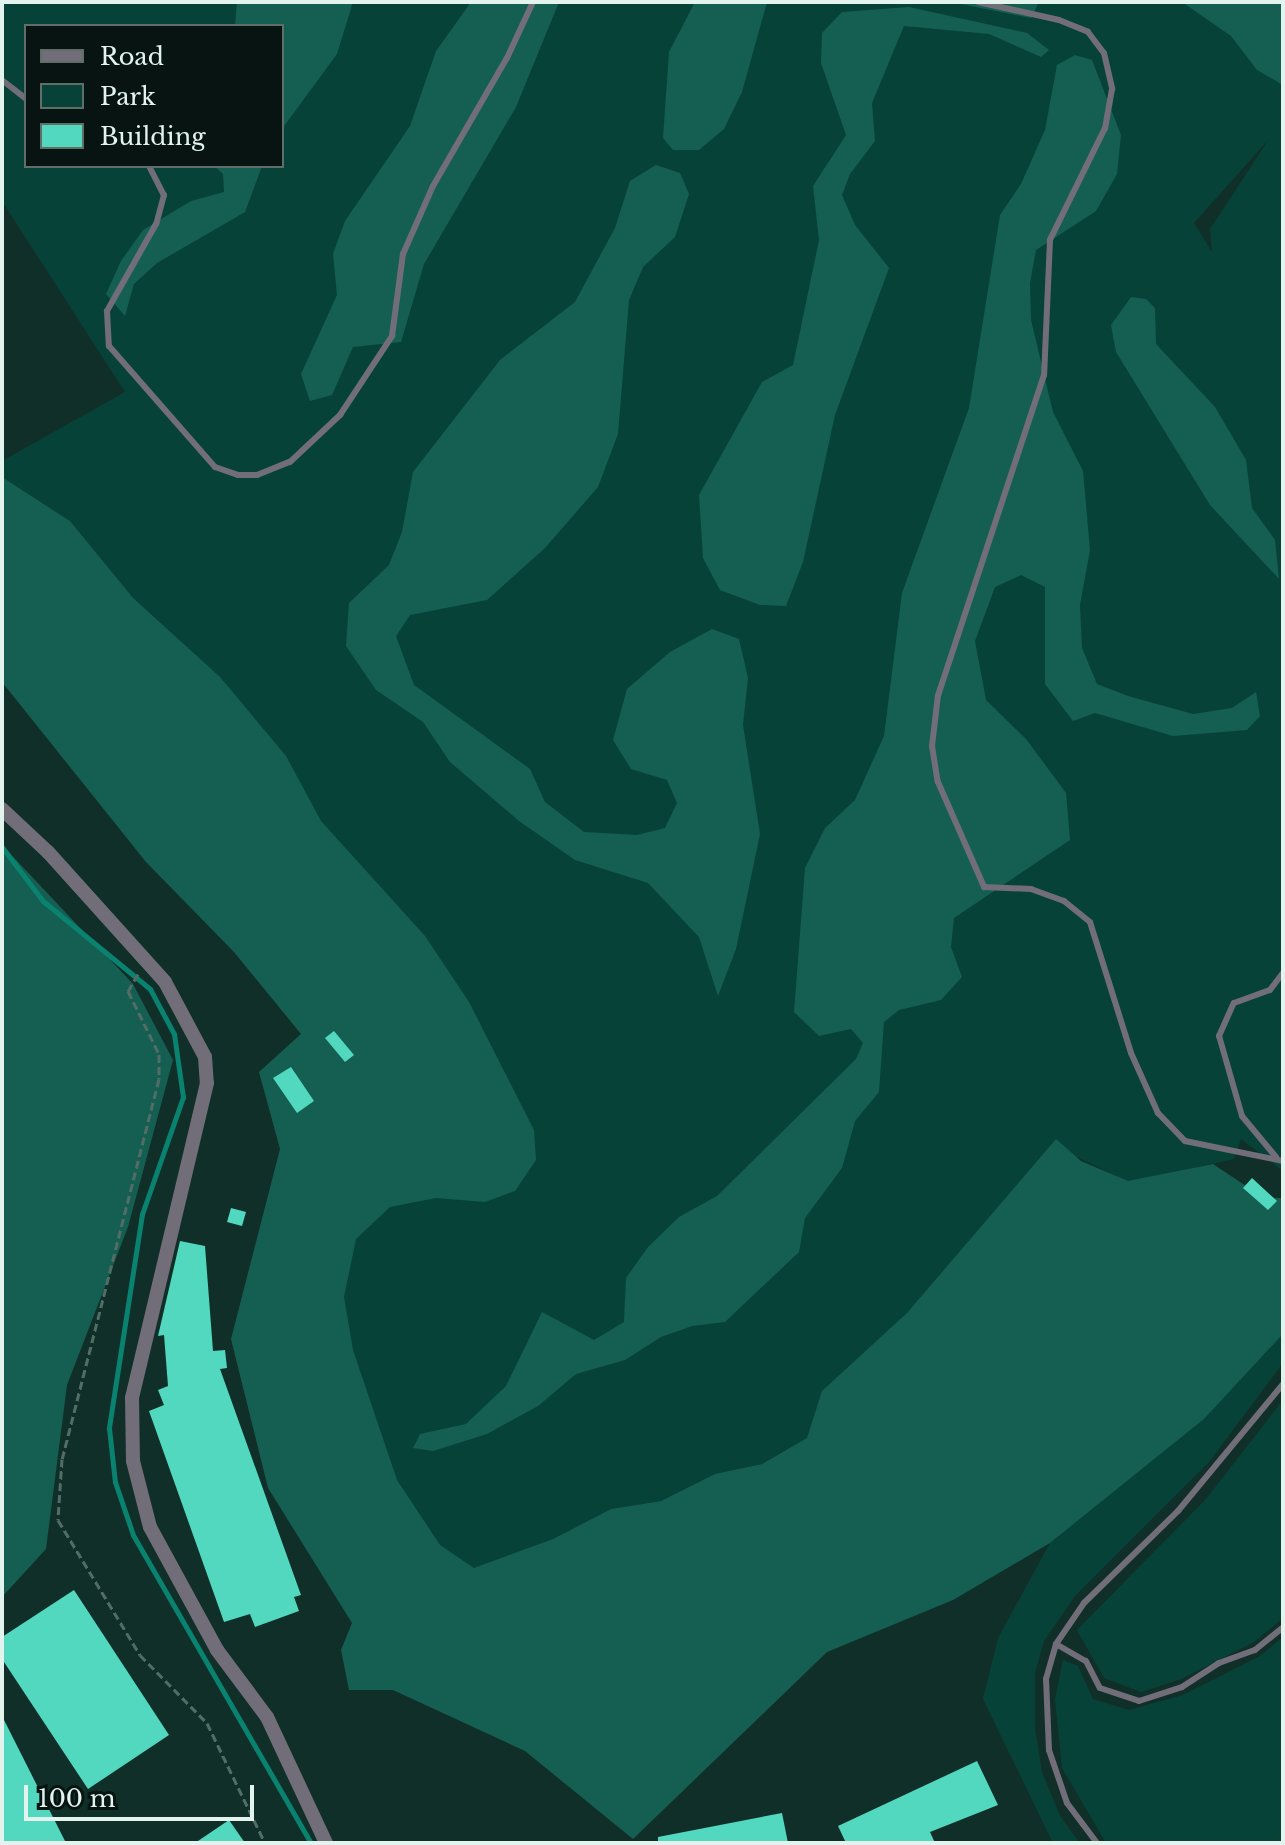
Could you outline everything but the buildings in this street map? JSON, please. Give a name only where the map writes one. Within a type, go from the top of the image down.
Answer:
[{"type":"street","points":[[2,809],[165,982],[205,1057],[207,1083],[132,1398],[133,1461],[150,1527],[217,1650],[267,1717],[326,1843]]},
{"type":"lane","points":[[151,168],[160,178],[164,195],[156,224],[107,311],[109,346],[215,467],[257,475],[290,462],[340,415],[392,336],[403,254],[433,186],[507,58],[533,2]]},
{"type":"lane","points":[[978,2],[1059,20],[1088,32],[1104,53],[1112,89],[1105,128],[1050,240],[1044,375],[938,695],[932,746],[938,782],[984,887],[1031,889],[1064,901],[1090,922],[1131,1053],[1158,1113],[1185,1141],[1213,1150],[1280,1159]]},
{"type":"lane","points":[[2,80],[24,97]]},
{"type":"lane","points":[[1280,1159],[1242,1116],[1219,1036],[1234,1003],[1270,990],[1283,973]]},
{"type":"lane","points":[[1097,1843],[1067,1803],[1049,1750],[1046,1679],[1056,1644],[1084,1603],[1178,1511],[1283,1384]]},
{"type":"lane","points":[[1056,1644],[1086,1661],[1100,1688],[1139,1701],[1182,1687],[1219,1663],[1255,1650],[1283,1627]]},
{"type":"path","points":[[130,987],[140,970]]},
{"type":"green space","points":[[2,2],[1283,2],[1283,1171],[1241,1139],[1234,1159],[1128,1182],[1075,1156],[807,1438],[762,1464],[715,1474],[661,1501],[611,1509],[553,1539],[414,1592],[294,1234],[491,1140],[70,521],[2,477],[2,461],[125,392],[2,201]],"holes":[[[1269,139],[1210,229],[1212,252],[1194,223]]]},
{"type":"green space","points":[[237,2],[353,2],[337,54],[284,126],[284,24],[235,24]]},
{"type":"green space","points":[[471,2],[559,2],[516,107],[424,264],[401,342],[353,347],[332,395],[310,401],[301,374],[337,295],[333,254],[345,221],[410,126],[436,51]]},
{"type":"green space","points":[[695,2],[767,2],[742,92],[724,129],[699,150],[673,150],[663,138],[669,52]]},
{"type":"green space","points":[[951,2],[1036,2],[1038,4],[1031,18]]},
{"type":"green space","points":[[1182,2],[1283,2],[1283,85],[1257,70],[1231,36]]},
{"type":"green space","points":[[909,7],[1027,33],[1049,50],[1041,57],[989,34],[904,26],[872,103],[875,141],[850,174],[842,195],[855,225],[889,268],[835,415],[803,562],[786,606],[760,605],[720,590],[703,558],[699,495],[762,382],[793,365],[819,240],[813,186],[846,135],[821,63],[822,33],[842,12]]},
{"type":"green space","points":[[1075,55],[1092,60],[1121,135],[1117,174],[1096,211],[1036,250],[1030,283],[1031,320],[1053,412],[1083,471],[1090,550],[1080,605],[1082,648],[1097,684],[1128,696],[1193,714],[1232,708],[1256,692],[1260,716],[1247,730],[1173,736],[1095,713],[1073,721],[1045,684],[1045,587],[1021,575],[995,587],[975,641],[986,700],[1026,739],[1066,793],[1070,840],[954,918],[951,947],[962,977],[941,1000],[899,1010],[884,1022],[879,1092],[855,1121],[842,1168],[805,1218],[799,1252],[725,1322],[692,1326],[661,1337],[625,1360],[576,1374],[538,1406],[487,1434],[433,1451],[413,1448],[420,1434],[466,1424],[506,1386],[542,1312],[594,1340],[624,1322],[626,1278],[648,1247],[679,1217],[717,1196],[856,1059],[863,1043],[851,1029],[819,1036],[794,1012],[805,868],[825,828],[855,800],[884,736],[902,593],[969,408],[1000,215],[1021,184],[1045,130],[1057,65]]},
{"type":"green space","points":[[656,165],[680,173],[689,194],[675,237],[643,267],[629,300],[618,434],[598,487],[545,548],[487,600],[410,615],[396,636],[414,685],[530,769],[545,802],[584,832],[637,835],[665,828],[677,803],[667,780],[631,769],[613,740],[627,689],[670,652],[712,629],[739,639],[748,678],[743,725],[760,834],[736,949],[718,996],[699,937],[648,883],[575,860],[519,821],[450,762],[423,722],[376,690],[346,646],[349,603],[389,565],[402,532],[413,472],[500,360],[575,302],[615,228],[630,181]]},
{"type":"green space","points":[[216,168],[261,168],[245,212],[157,263],[134,284],[125,316],[106,294],[121,261],[143,230],[191,201],[224,192],[223,174]]},
{"type":"green space","points":[[1131,297],[1146,299],[1155,308],[1156,344],[1215,407],[1246,460],[1252,508],[1275,540],[1279,579],[1210,505],[1116,352],[1111,325]]},
{"type":"green space","points":[[2,477],[70,521],[133,598],[220,677],[286,756],[321,821],[425,936],[469,1002],[534,1130],[536,1160],[515,1191],[485,1202],[436,1198],[390,1207],[356,1239],[344,1297],[353,1350],[397,1480],[440,1545],[474,1568],[553,1539],[611,1509],[661,1501],[715,1474],[762,1464],[807,1438],[822,1391],[907,1313],[1056,1139],[1081,1161],[1128,1181],[1213,1164],[1264,1198],[1283,1198],[1283,1334],[1204,1419],[1050,1543],[953,1600],[827,1652],[633,1839],[525,1751],[393,1690],[349,1690],[341,1650],[352,1623],[268,1488],[231,1339],[280,1149],[259,1072],[301,1034],[234,952],[146,862],[2,682]]},
{"type":"green space","points":[[2,845],[133,984],[173,1060],[128,1227],[67,1385],[46,1549],[2,1597]]},
{"type":"green space","points":[[1283,1334],[1283,1363],[1209,1462],[1075,1596],[1044,1641],[1035,1673],[1035,1728],[1042,1772],[1060,1816],[1080,1843],[1053,1843],[983,1699],[998,1638],[1050,1543],[1204,1419]]},
{"type":"green space","points":[[1283,1400],[1283,1618],[1254,1642],[1181,1679],[1141,1692],[1104,1678],[1077,1630],[1206,1499]]},
{"type":"green space","points":[[1283,1637],[1283,1843],[1106,1843],[1062,1768],[1055,1699],[1063,1660],[1078,1666],[1093,1699],[1129,1710],[1183,1695],[1260,1656]]},
{"type":"waterway","points":[[2,847],[43,901],[150,989],[174,1034],[183,1097],[142,1214],[109,1428],[115,1482],[133,1535],[311,1843]]}]
